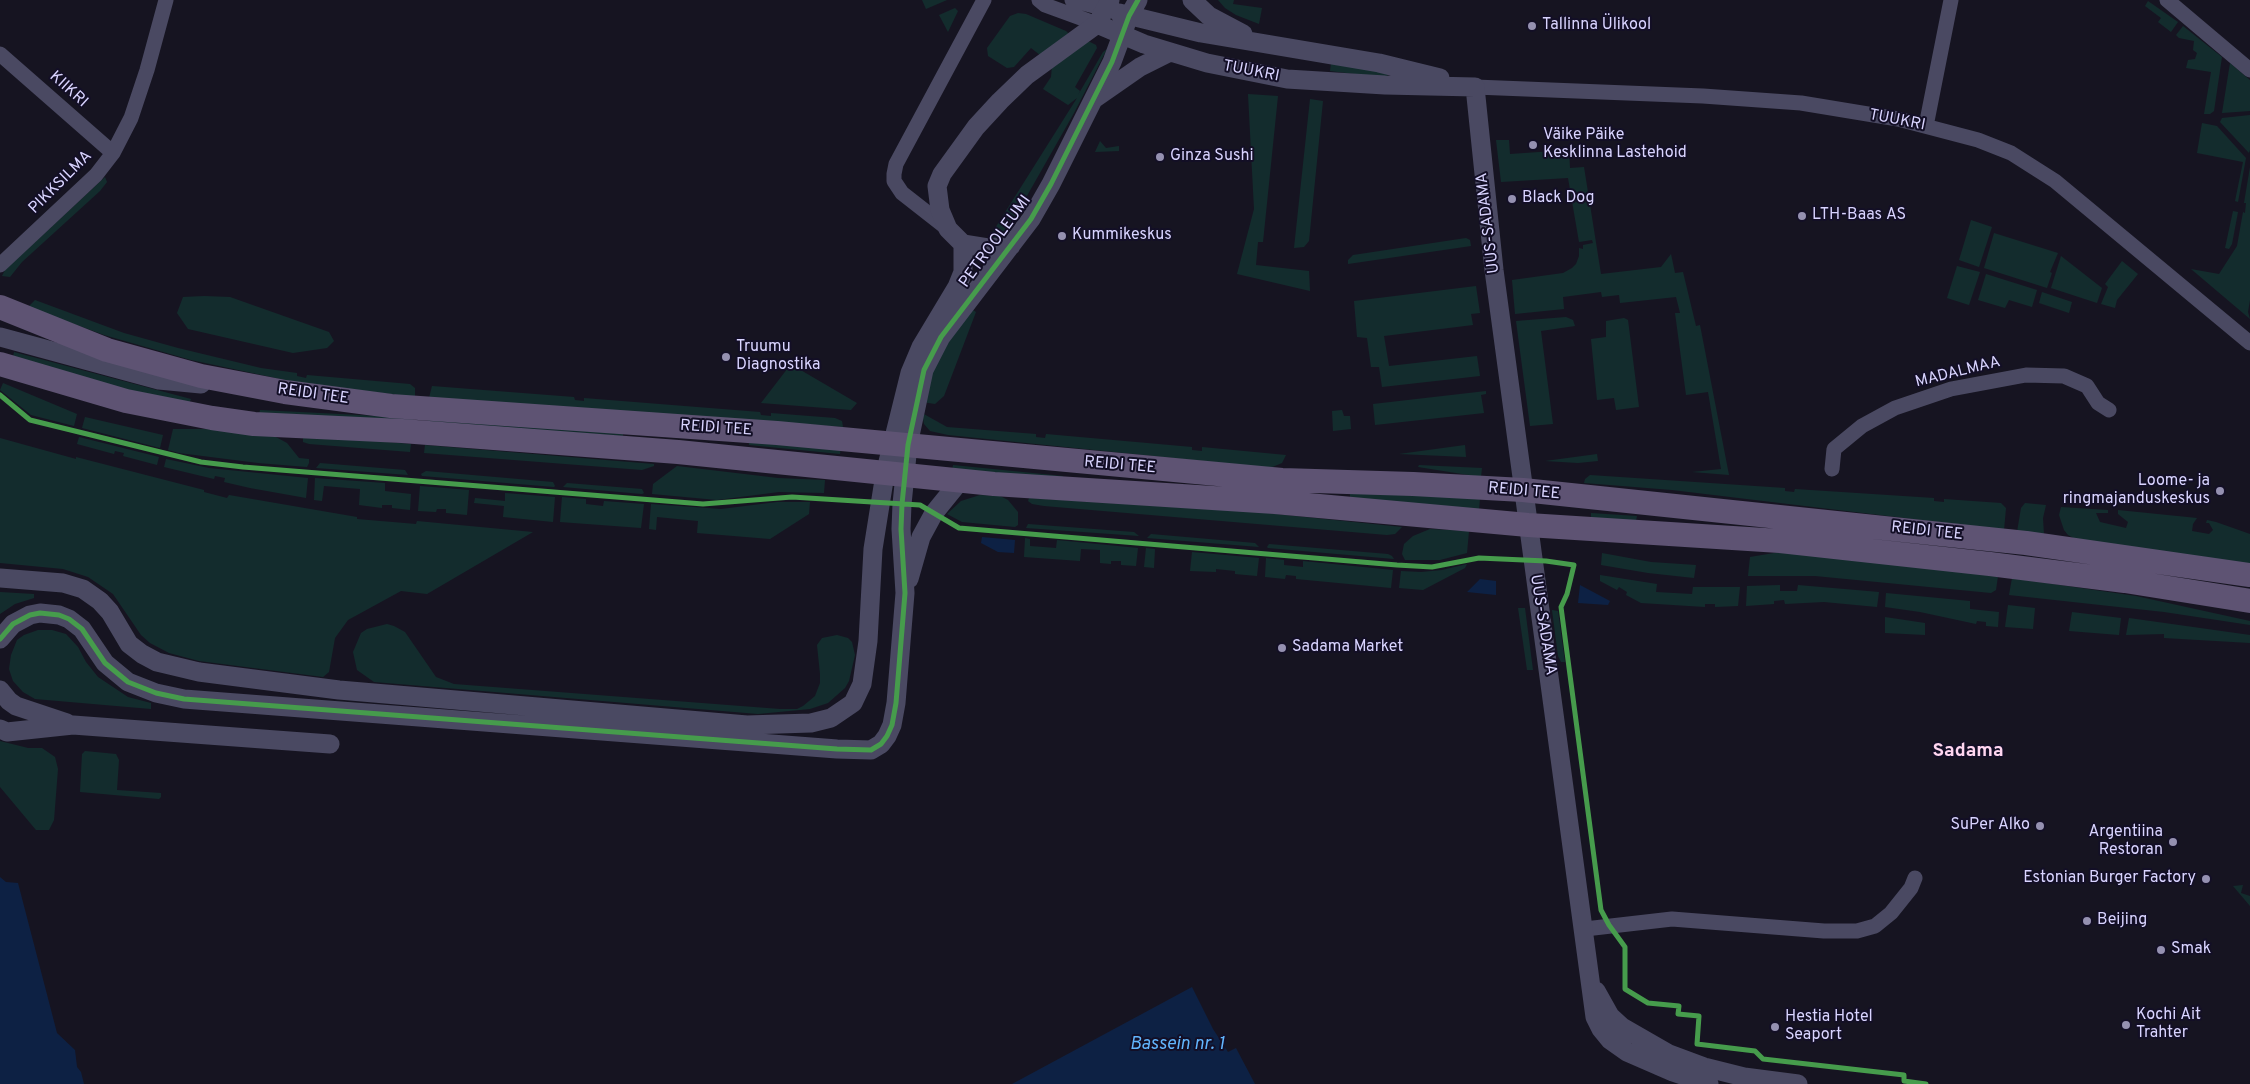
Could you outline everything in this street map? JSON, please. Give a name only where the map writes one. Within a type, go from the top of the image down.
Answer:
[{"type":"main road","name":"REIDI TEE","points":[[0,307],[107,350],[201,376],[285,392],[421,409],[777,433],[1178,472],[1282,480],[1523,490],[2011,541],[2250,575]]},
{"type":"main road","name":"REIDI TEE","points":[[0,364],[126,401],[212,418],[254,424],[402,431],[678,452],[960,481],[1124,494],[1276,502],[1528,525],[1780,541],[1881,551],[2242,598]]},
{"type":"street","name":"PIKKSILMA","points":[[0,265],[96,175],[113,153],[131,118],[147,70],[166,0]]},
{"type":"street","name":"PETROOLEUMI","points":[[900,444],[910,373],[920,347],[957,287],[963,272],[964,254],[962,244],[948,229],[902,193],[894,181],[894,174],[896,164],[984,0]]},
{"type":"street","name":"TUUKRI","points":[[1038,0],[1045,5],[1104,11],[1134,8],[1201,33],[1379,63],[1475,87]]},
{"type":"street","name":"TUUKRI","points":[[1072,0],[1104,11],[1123,35],[1170,52],[1239,70],[1287,79],[1385,85],[1703,96],[1801,102],[1898,119],[1978,140],[2011,153],[2055,181],[2250,344]]},
{"type":"street","points":[[1192,0],[1195,5],[1226,26],[1267,44]]},
{"type":"street","points":[[1926,126],[1951,0]]},
{"type":"street","points":[[2167,0],[2250,70]]},
{"type":"street","name":"PETROOLEUMI","points":[[900,444],[931,354],[941,337],[1031,219],[1051,184],[1093,100],[1134,8]]},
{"type":"street","points":[[948,229],[940,210],[938,186],[942,174],[952,158],[976,126],[1026,75],[1104,11]]},
{"type":"street","points":[[1093,100],[1140,67],[1170,52]]},
{"type":"street","name":"KIIKRI","points":[[0,54],[113,153]]},
{"type":"street","name":"UUS-SADAMA","points":[[1475,87],[1489,232],[1523,490],[1585,929],[1595,1017],[1601,1029],[1610,1040],[1639,1058],[1709,1084]]},
{"type":"street","points":[[962,244],[988,248],[1011,246]]},
{"type":"street","points":[[0,337],[159,380],[285,392]]},
{"type":"street","name":"MADALMAA","points":[[1832,469],[1834,450],[1862,426],[1895,408],[1951,388],[2026,375],[2064,376],[2087,386],[2098,402],[2109,410]]},
{"type":"street","points":[[0,578],[63,583],[83,589],[100,601],[110,612],[129,644],[142,654],[157,662],[199,672],[339,690],[747,725],[811,723],[831,718],[853,703],[862,684],[868,641],[873,549],[895,475],[900,444]]},
{"type":"street","points":[[0,639],[13,624],[26,617],[40,613],[59,615],[69,619],[82,629],[100,657],[113,671],[128,682],[145,690],[184,699],[845,750],[871,750],[881,744],[888,736],[892,725],[902,653],[905,593],[895,475]]},
{"type":"street","points":[[905,593],[921,537],[941,503],[960,481]]},
{"type":"street","points":[[0,690],[8,701],[16,706],[72,725]]},
{"type":"street","points":[[325,710],[335,700],[339,690]]},
{"type":"street","points":[[0,730],[7,732],[72,725],[330,744]]},
{"type":"street","points":[[1585,929],[1672,919],[1824,931],[1856,930],[1874,926],[1891,913],[1911,888],[1915,878]]},
{"type":"street","name":"UUS-SADAMA","points":[[1592,983],[1610,1016],[1622,1028],[1669,1054],[1744,1077],[1790,1084]]},
{"type":"green space","points":[[922,0],[947,0],[926,9]]},
{"type":"green space","points":[[1218,0],[1234,0],[1233,4],[1262,8],[1259,24],[1236,15],[1225,8]]},
{"type":"green space","points":[[2148,1],[2178,22],[2171,32],[2158,22],[2161,18],[2145,6]]},
{"type":"green space","points":[[955,8],[958,11],[948,32],[939,15]]},
{"type":"green space","points":[[1018,13],[1026,14],[1066,31],[1070,35],[1040,55],[1031,48],[1014,67],[1007,68],[988,56],[987,48],[1010,16]]},
{"type":"green space","points":[[2183,26],[2222,57],[2214,111],[2210,114],[2204,114],[2211,72],[2186,68],[2188,60],[2195,59],[2197,53],[2193,50],[2194,41],[2179,38],[2176,35]]},
{"type":"green space","points":[[1088,41],[1096,45],[1097,48],[1075,87],[1080,91],[1078,95],[1103,52],[1107,49],[1074,113],[1011,224],[999,237],[987,241],[1077,98],[1068,105],[1043,89],[1051,77],[1052,66]]},
{"type":"green space","points":[[1331,63],[1388,73],[1387,78],[1330,71]]},
{"type":"green space","points":[[2230,63],[2250,80],[2250,111],[2222,113]]},
{"type":"green space","points":[[1248,94],[1278,96],[1263,242],[1258,242],[1256,265],[1309,271],[1310,291],[1237,274],[1254,209]]},
{"type":"green space","points":[[1310,99],[1323,101],[1309,241],[1304,247],[1294,248]]},
{"type":"green space","points":[[2250,115],[2249,153],[2220,122],[2222,118]]},
{"type":"green space","points":[[2202,123],[2217,126],[2246,158],[2238,202],[2235,201],[2243,162],[2197,153]]},
{"type":"green space","points":[[1496,140],[1509,140],[1510,154],[1569,150],[1570,168],[1584,167],[1601,274],[1661,267],[1671,254],[1675,273],[1683,272],[1696,326],[1700,325],[1729,475],[1692,472],[1721,469],[1708,392],[1686,395],[1675,313],[1680,313],[1676,297],[1620,303],[1619,295],[1602,297],[1601,292],[1563,297],[1564,309],[1515,314],[1512,280],[1563,273],[1576,264],[1579,248],[1583,249],[1583,245],[1593,243],[1592,240],[1579,242],[1568,178],[1501,182]]},
{"type":"green space","points":[[1100,141],[1106,148],[1119,146],[1119,151],[1095,152]]},
{"type":"green space","points":[[2250,167],[2250,300],[2248,312],[2250,319],[2191,269],[2219,274],[2237,246],[2243,212],[2245,213],[2246,203],[2244,203]]},
{"type":"green space","points":[[105,177],[107,182],[100,191],[22,262],[10,277],[2,276],[5,270]]},
{"type":"green space","points":[[2233,211],[2238,212],[2232,244],[2229,249],[2225,248]]},
{"type":"green space","points":[[1971,220],[1992,227],[1979,267],[1959,260]]},
{"type":"green space","points":[[1994,233],[2058,253],[2050,272],[2052,273],[2047,288],[1984,268]]},
{"type":"green space","points":[[1466,238],[1470,240],[1471,246],[1348,264],[1348,260],[1353,255]]},
{"type":"green space","points":[[2061,256],[2102,288],[2097,303],[2051,288]]},
{"type":"green space","points":[[2122,261],[2138,274],[2117,300],[2115,308],[2101,304],[2108,287],[2105,284]]},
{"type":"green space","points":[[1957,266],[1980,272],[1969,305],[1947,298]]},
{"type":"green space","points":[[1986,274],[2037,290],[2032,307],[2009,300],[2005,308],[1978,300]]},
{"type":"green space","points":[[1476,286],[1480,313],[1471,314],[1473,325],[1384,336],[1389,366],[1477,356],[1480,376],[1382,387],[1379,367],[1371,367],[1367,338],[1357,337],[1354,301]]},
{"type":"green space","points":[[2042,292],[2072,302],[2069,313],[2039,303]]},
{"type":"green space","points":[[183,297],[230,297],[329,332],[334,341],[327,348],[293,353],[188,329],[177,313]]},
{"type":"green space","points":[[35,300],[124,333],[261,368],[297,373],[297,376],[306,378],[307,375],[410,384],[415,388],[415,397],[299,383],[191,360],[104,335],[28,307]]},
{"type":"green space","points":[[973,310],[976,312],[944,396],[935,404],[922,402],[938,353]]},
{"type":"green space","points":[[1566,317],[1573,320],[1575,326],[1541,331],[1553,424],[1530,426],[1516,321]]},
{"type":"green space","points":[[1624,318],[1628,320],[1639,407],[1616,410],[1614,398],[1597,400],[1591,339],[1606,337],[1606,321]]},
{"type":"green space","points":[[14,352],[191,399],[189,404],[127,391],[13,357]]},
{"type":"green space","points":[[791,364],[857,403],[851,410],[761,403]]},
{"type":"green space","points":[[3,383],[77,414],[74,426],[31,415],[0,390]]},
{"type":"green space","points":[[432,386],[574,397],[575,400],[584,401],[584,398],[760,412],[761,415],[771,416],[771,413],[835,418],[842,421],[843,427],[429,398]]},
{"type":"green space","points":[[1486,391],[1486,394],[1481,395],[1484,413],[1375,425],[1373,404]]},
{"type":"green space","points":[[260,410],[413,418],[412,423],[259,414]]},
{"type":"green space","points":[[1342,410],[1344,416],[1350,416],[1351,429],[1333,431],[1332,411]]},
{"type":"green space","points":[[922,413],[947,427],[1036,434],[1036,437],[1045,438],[1046,434],[1192,447],[1192,450],[1202,451],[1202,447],[1286,455],[1282,463],[1270,468],[948,435],[930,431],[924,424]]},
{"type":"green space","points":[[85,417],[163,435],[160,448],[82,428]]},
{"type":"green space","points":[[428,419],[623,432],[623,437],[427,424]]},
{"type":"green space","points":[[173,429],[211,429],[274,436],[287,443],[299,458],[309,459],[309,463],[307,467],[179,453],[168,450]]},
{"type":"green space","points":[[79,437],[159,457],[157,465],[123,456],[124,453],[115,451],[114,454],[77,444]]},
{"type":"green space","points":[[0,438],[76,459],[76,457],[204,490],[204,492],[227,498],[229,495],[357,517],[357,519],[416,524],[417,521],[533,532],[427,594],[401,591],[348,620],[335,638],[329,672],[323,677],[199,661],[169,653],[150,643],[141,635],[113,594],[88,577],[63,569],[0,563]]},
{"type":"green space","points":[[303,438],[411,444],[410,452],[309,444],[303,442]]},
{"type":"green space","points":[[749,441],[841,448],[840,454],[749,445]]},
{"type":"green space","points":[[425,445],[654,464],[654,466],[642,470],[424,453]]},
{"type":"green space","points":[[1465,445],[1466,457],[1399,454]]},
{"type":"green space","points":[[1597,454],[1598,461],[1578,463],[1545,461]]},
{"type":"green space","points":[[166,459],[209,468],[308,478],[306,498],[224,482],[225,478],[215,476],[214,479],[164,467]]},
{"type":"green space","points":[[320,463],[405,470],[408,475],[316,468]]},
{"type":"green space","points":[[953,465],[1063,476],[1062,480],[952,471]]},
{"type":"green space","points":[[1419,465],[1482,468],[1481,477],[1418,467]]},
{"type":"green space","points":[[677,466],[778,478],[825,480],[824,493],[779,492],[717,500],[652,494],[653,484]]},
{"type":"green space","points":[[426,471],[553,482],[555,486],[422,476],[421,474]]},
{"type":"green space","points":[[1590,475],[1785,488],[1785,491],[1794,492],[1795,489],[1934,498],[1934,501],[1944,502],[1944,499],[2001,503],[2006,508],[2004,530],[1672,490],[1584,483],[1585,479]]},
{"type":"green space","points":[[315,478],[385,483],[385,491],[411,494],[410,510],[392,508],[392,505],[382,505],[382,508],[359,505],[360,489],[324,486],[322,501],[314,500]]},
{"type":"green space","points":[[567,483],[642,489],[644,493],[563,487]]},
{"type":"green space","points":[[420,486],[469,490],[467,515],[446,513],[446,509],[437,509],[436,512],[418,511]]},
{"type":"green space","points":[[505,493],[555,497],[553,522],[503,517],[504,506],[474,503],[475,498],[505,501]]},
{"type":"green space","points":[[1350,493],[1480,498],[1479,511],[1350,498]]},
{"type":"green space","points":[[980,495],[1000,496],[1008,500],[1018,512],[1018,525],[1015,527],[962,522],[947,514],[961,501]]},
{"type":"green space","points":[[562,497],[586,499],[586,504],[603,506],[604,501],[644,504],[641,528],[560,522]]},
{"type":"green space","points":[[1029,498],[1257,512],[1402,527],[1395,534],[1387,535],[1044,506],[1032,504],[1028,501]]},
{"type":"green space","points":[[777,502],[810,502],[809,514],[770,539],[697,533],[698,521],[657,517],[656,530],[649,529],[651,504],[721,509]]},
{"type":"green space","points":[[2025,503],[2046,505],[2043,518],[2044,535],[2017,532],[2021,508]]},
{"type":"green space","points":[[2061,507],[2108,510],[2108,513],[2096,513],[2100,522],[2126,528],[2128,522],[2118,514],[2118,510],[2197,518],[2193,524],[2192,531],[2209,534],[2213,530],[2209,523],[2206,523],[2207,520],[2216,522],[2250,534],[2250,564],[2075,539],[2064,530],[2059,515]]},
{"type":"green space","points":[[1591,513],[1637,516],[1636,521],[1591,518]]},
{"type":"green space","points":[[1028,524],[1134,532],[1139,536],[1026,528]]},
{"type":"green space","points":[[1430,529],[1469,531],[1467,553],[1440,560],[1405,560],[1402,554],[1404,544],[1413,536]]},
{"type":"green space","points":[[1151,534],[1255,543],[1259,547],[1147,538]]},
{"type":"green space","points":[[1025,538],[1030,539],[1030,546],[1056,548],[1057,540],[1138,548],[1136,566],[1121,565],[1121,561],[1111,561],[1111,564],[1100,563],[1100,550],[1081,549],[1080,561],[1024,557]]},
{"type":"green space","points":[[1269,544],[1388,554],[1394,559],[1268,548]]},
{"type":"green space","points":[[1146,548],[1155,549],[1154,568],[1144,567]]},
{"type":"green space","points":[[1192,552],[1259,558],[1257,576],[1235,574],[1235,571],[1216,569],[1216,572],[1190,571]]},
{"type":"green space","points":[[1780,552],[1998,576],[1996,590],[1991,593],[1815,576],[1748,576],[1750,557]]},
{"type":"green space","points":[[1602,553],[1651,562],[1696,565],[1694,578],[1601,565]]},
{"type":"green space","points":[[1266,558],[1284,560],[1284,565],[1303,567],[1303,561],[1393,570],[1391,588],[1296,579],[1296,576],[1286,575],[1285,579],[1265,577]]},
{"type":"green space","points":[[1467,564],[1465,568],[1423,590],[1399,588],[1401,571],[1442,570]]},
{"type":"green space","points":[[1600,575],[1657,584],[1656,592],[1692,594],[1693,587],[1740,587],[1738,606],[1715,607],[1715,604],[1705,604],[1705,607],[1641,603],[1626,595],[1627,592],[1619,587],[1617,590],[1600,581]]},
{"type":"green space","points":[[2012,578],[2136,596],[2250,621],[2250,625],[2164,612],[2009,595]]},
{"type":"green space","points":[[1780,585],[1780,591],[1797,591],[1798,585],[1879,592],[1877,607],[1824,602],[1785,604],[1784,600],[1774,601],[1774,604],[1746,606],[1747,586]]},
{"type":"green space","points":[[0,592],[34,594],[34,598],[15,604],[0,614]]},
{"type":"green space","points":[[1886,593],[1970,601],[1970,609],[1999,612],[1998,627],[1986,626],[1986,622],[1977,621],[1976,624],[1920,612],[1885,607]]},
{"type":"green space","points":[[2008,605],[2035,608],[2033,629],[2005,627]]},
{"type":"green space","points":[[1518,608],[1525,608],[1533,670],[1527,670]]},
{"type":"green space","points":[[1552,610],[1558,611],[1565,662],[1561,662],[1558,656]]},
{"type":"green space","points":[[2072,612],[2121,618],[2119,635],[2069,631]]},
{"type":"green space","points":[[1885,617],[1925,623],[1925,635],[1885,633]]},
{"type":"green space","points":[[2129,618],[2250,635],[2250,643],[2164,638],[2164,634],[2126,635]]},
{"type":"green space","points":[[387,624],[405,632],[436,677],[454,684],[780,709],[797,709],[815,696],[820,683],[817,645],[822,638],[837,635],[848,638],[852,642],[855,655],[849,681],[845,688],[828,703],[810,709],[758,714],[374,682],[357,670],[353,652],[361,633],[367,629]]},
{"type":"green space","points":[[38,630],[52,630],[66,634],[78,647],[86,662],[98,677],[128,697],[151,703],[151,709],[35,699],[23,692],[13,681],[9,669],[11,655],[17,640],[24,635]]},
{"type":"green space","points":[[0,741],[28,748],[42,748],[55,757],[58,769],[54,820],[49,830],[36,830],[0,787]]},
{"type":"green space","points":[[85,751],[116,754],[119,760],[117,790],[161,793],[161,797],[159,799],[80,792],[82,754]]},
{"type":"green space","points":[[2243,885],[2241,893],[2250,896],[2250,906],[2233,886]]},
{"type":"water","points":[[982,537],[1015,540],[1014,553],[998,552],[981,543]]},
{"type":"water","points":[[1480,579],[1496,581],[1496,595],[1467,592]]},
{"type":"water","points":[[1580,585],[1610,601],[1608,605],[1578,603]]},
{"type":"water","points":[[0,877],[6,882],[18,883],[57,1033],[75,1050],[77,1067],[81,1072],[84,1084],[0,1084]]},
{"type":"water","name":"Bassein nr. 1","points":[[1192,987],[1213,1029],[1228,1052],[1236,1048],[1255,1084],[1012,1084]]},
{"type":"cycle path","points":[[0,639],[13,624],[30,615],[40,613],[59,615],[69,619],[82,629],[105,663],[128,682],[156,693],[184,699],[837,749],[871,750],[881,744],[887,736],[892,725],[896,703],[905,593],[901,529],[902,504],[908,445],[924,370],[941,337],[1031,219],[1051,184],[1112,62],[1129,16],[1138,0]]},
{"type":"cycle path","points":[[0,395],[30,420],[201,462],[243,467],[703,504],[792,497],[920,505],[959,528],[1397,565],[1432,567],[1479,558],[1546,561],[1574,565],[1567,594],[1561,607],[1601,910],[1625,947],[1625,989],[1648,1003],[1679,1006],[1678,1014],[1699,1016],[1697,1044],[1755,1051],[1763,1059],[1904,1075],[1904,1081],[1926,1084]]},
{"type":"place","name":"Tallinna Ülikool","points":[[1532,26]]},
{"type":"place","name":"Väike Päike Kesklinna Lastehoid","points":[[1533,145]]},
{"type":"place","name":"Ginza Sushi","points":[[1160,157]]},
{"type":"place","name":"Black Dog","points":[[1512,199]]},
{"type":"place","name":"LTH-Baas AS","points":[[1802,216]]},
{"type":"place","name":"Kummikeskus","points":[[1062,236]]},
{"type":"place","name":"Truumu Diagnostika","points":[[726,357]]},
{"type":"place","name":"Loome- ja ringmajanduskeskus","points":[[2220,491]]},
{"type":"place","name":"Sadama Market","points":[[1282,648]]},
{"type":"place","name":"SuPer Alko","points":[[2040,826]]},
{"type":"place","name":"Argentiina Restoran","points":[[2173,842]]},
{"type":"place","name":"Estonian Burger Factory","points":[[2206,879]]},
{"type":"place","name":"Beijing","points":[[2087,921]]},
{"type":"place","name":"Smak","points":[[2161,950]]},
{"type":"place","name":"Kochi Ait Trahter","points":[[2126,1025]]},
{"type":"place","name":"Hestia Hotel Seaport","points":[[1775,1027]]},
{"type":"district","name":"Sadama","points":[[1968,752]]}]
